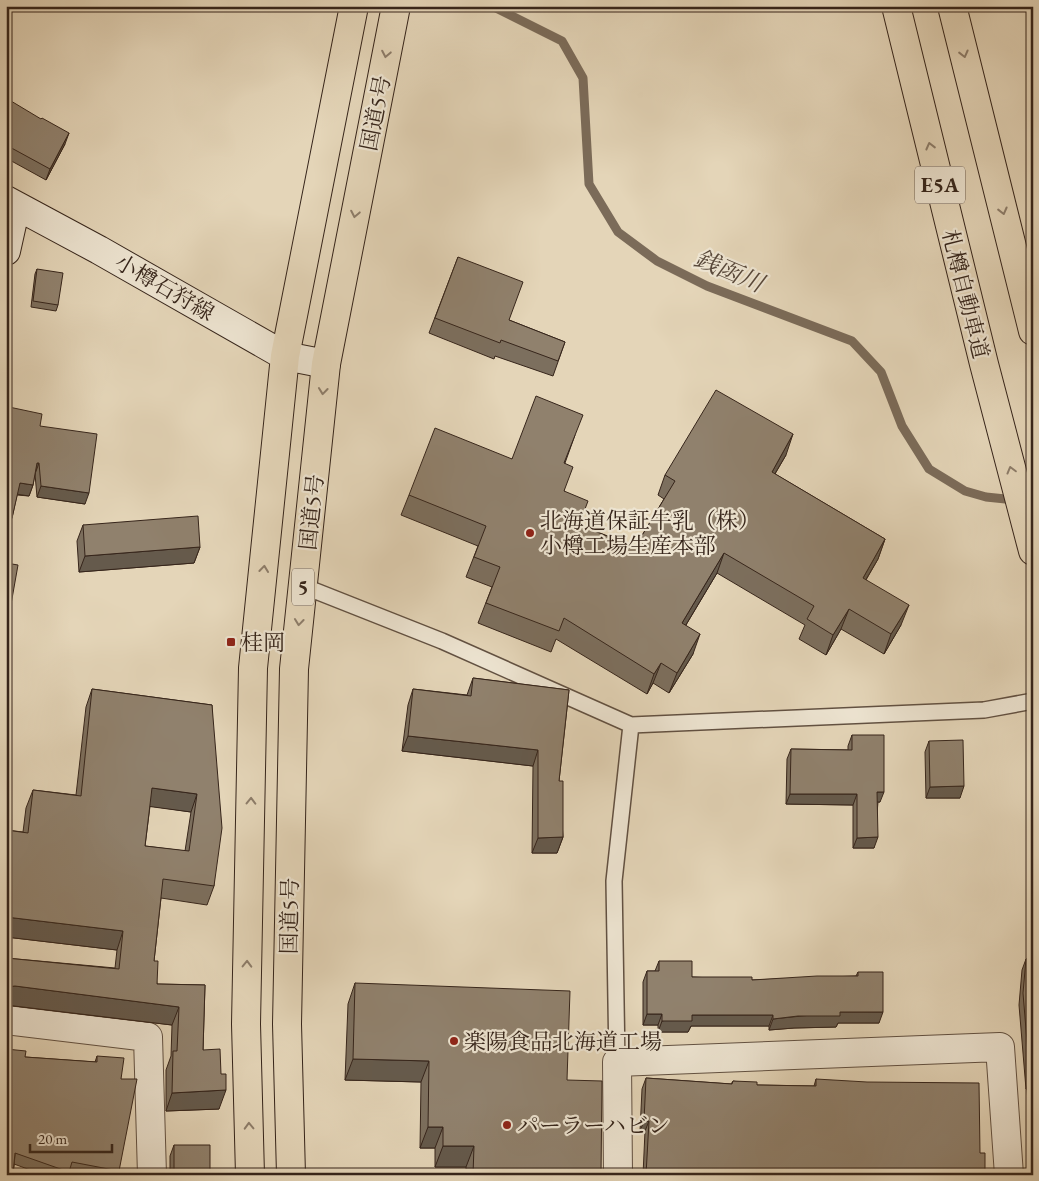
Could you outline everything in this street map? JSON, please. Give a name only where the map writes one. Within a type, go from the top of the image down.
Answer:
[{"type":"highway","name":"国道5号","points":[[250,1175],[246,1024],[254,668],[285,356],[354,6]]},
{"type":"highway","name":"国道5号","points":[[291,1175],[287,1024],[294,679],[326,364],[396,6]]},
{"type":"highway","name":"札樽自動車道","points":[[896,6],[984,364],[1033,551]]},
{"type":"highway","name":"E5A","points":[[952,6],[1033,331]]},
{"type":"street","name":"小樽石狩線","points":[[11,203],[99,250],[285,356],[326,364]]},
{"type":"street","points":[[6,251],[11,203]]},
{"type":"street","points":[[6,1020],[148,1037],[152,1175]]},
{"type":"street","points":[[618,1175],[617,1062],[1000,1047],[1009,1175]]},
{"type":"lane","points":[[303,586],[442,641],[631,725],[984,710],[1033,701]]},
{"type":"lane","points":[[617,1062],[614,881],[631,725]]},
{"type":"building","points":[[6,98],[69,133],[50,169],[6,145]]},
{"type":"building","points":[[458,257],[523,282],[509,320],[565,342],[558,361],[501,340],[500,343],[435,318]]},
{"type":"building","points":[[37,269],[63,273],[58,305],[33,301]]},
{"type":"building","points":[[716,390],[793,434],[772,472],[885,539],[863,578],[909,605],[891,634],[849,609],[833,635],[807,619],[814,606],[724,553],[682,623],[700,634],[677,673],[661,663],[654,674],[564,618],[559,631],[486,603],[500,567],[474,557],[486,526],[409,495],[435,428],[512,459],[536,396],[583,415],[564,463],[573,467],[564,491],[588,501],[579,525],[635,547],[675,481],[665,475]]},
{"type":"building","points":[[9,407],[42,414],[40,426],[97,434],[89,493],[41,486],[39,463],[37,463],[33,485],[20,483],[12,518],[6,517],[6,420]]},
{"type":"building","points":[[198,516],[200,547],[85,556],[83,525]]},
{"type":"building","points":[[6,563],[18,565],[10,610],[7,609],[6,611]]},
{"type":"building","points":[[473,678],[569,690],[559,781],[563,781],[563,837],[538,838],[538,750],[408,736],[413,689],[471,696]]},
{"type":"building","points":[[92,689],[212,705],[222,828],[214,886],[163,879],[154,961],[158,961],[157,984],[205,985],[203,1050],[220,1049],[221,1074],[226,1074],[226,1090],[172,1093],[173,1051],[177,1051],[179,1007],[15,986],[6,987],[6,958],[119,969],[123,931],[6,917],[6,830],[28,833],[33,790],[81,796]],"holes":[[[152,788],[197,794],[189,851],[145,846]]]},
{"type":"building","points":[[852,735],[884,735],[884,792],[877,792],[878,837],[857,838],[857,794],[790,794],[791,749],[852,750]]},
{"type":"building","points":[[963,740],[964,786],[930,787],[929,741]]},
{"type":"building","points":[[1026,959],[1033,959],[1033,1099],[1023,993]]},
{"type":"building","points":[[659,961],[692,961],[692,977],[752,977],[752,980],[817,976],[858,976],[858,972],[883,972],[883,1012],[840,1012],[840,1016],[798,1016],[773,1019],[773,1015],[692,1015],[692,1021],[662,1021],[662,1014],[647,1014],[647,971],[659,971]]},
{"type":"building","points":[[355,983],[570,991],[567,1080],[602,1081],[601,1175],[473,1175],[474,1146],[443,1146],[443,1127],[428,1127],[429,1061],[353,1059]]},
{"type":"building","points":[[6,1049],[26,1051],[25,1057],[97,1062],[97,1056],[124,1058],[121,1079],[137,1079],[119,1171],[72,1162],[69,1172],[15,1153],[13,1173],[6,1173]]},
{"type":"building","points":[[646,1078],[732,1084],[733,1081],[757,1082],[757,1085],[816,1086],[816,1079],[867,1082],[979,1083],[980,1153],[985,1153],[985,1175],[646,1175],[649,1121],[644,1121]]},
{"type":"building","points":[[174,1145],[210,1145],[210,1175],[174,1175]]},
{"type":"waterway","name":"銭函川","points":[[492,6],[562,41],[583,78],[589,184],[618,232],[657,261],[707,286],[852,341],[881,372],[902,426],[929,469],[965,491],[986,497],[1015,500]]},
{"type":"place","name":"北海道保証牛乳（株） 小樽工場生産本部","points":[[530,533]]},
{"type":"place","name":"桂岡","points":[[231,642]]},
{"type":"place","name":"楽陽食品北海道工場","points":[[454,1041]]},
{"type":"place","name":"パーラーハビン","points":[[507,1125]]}]
